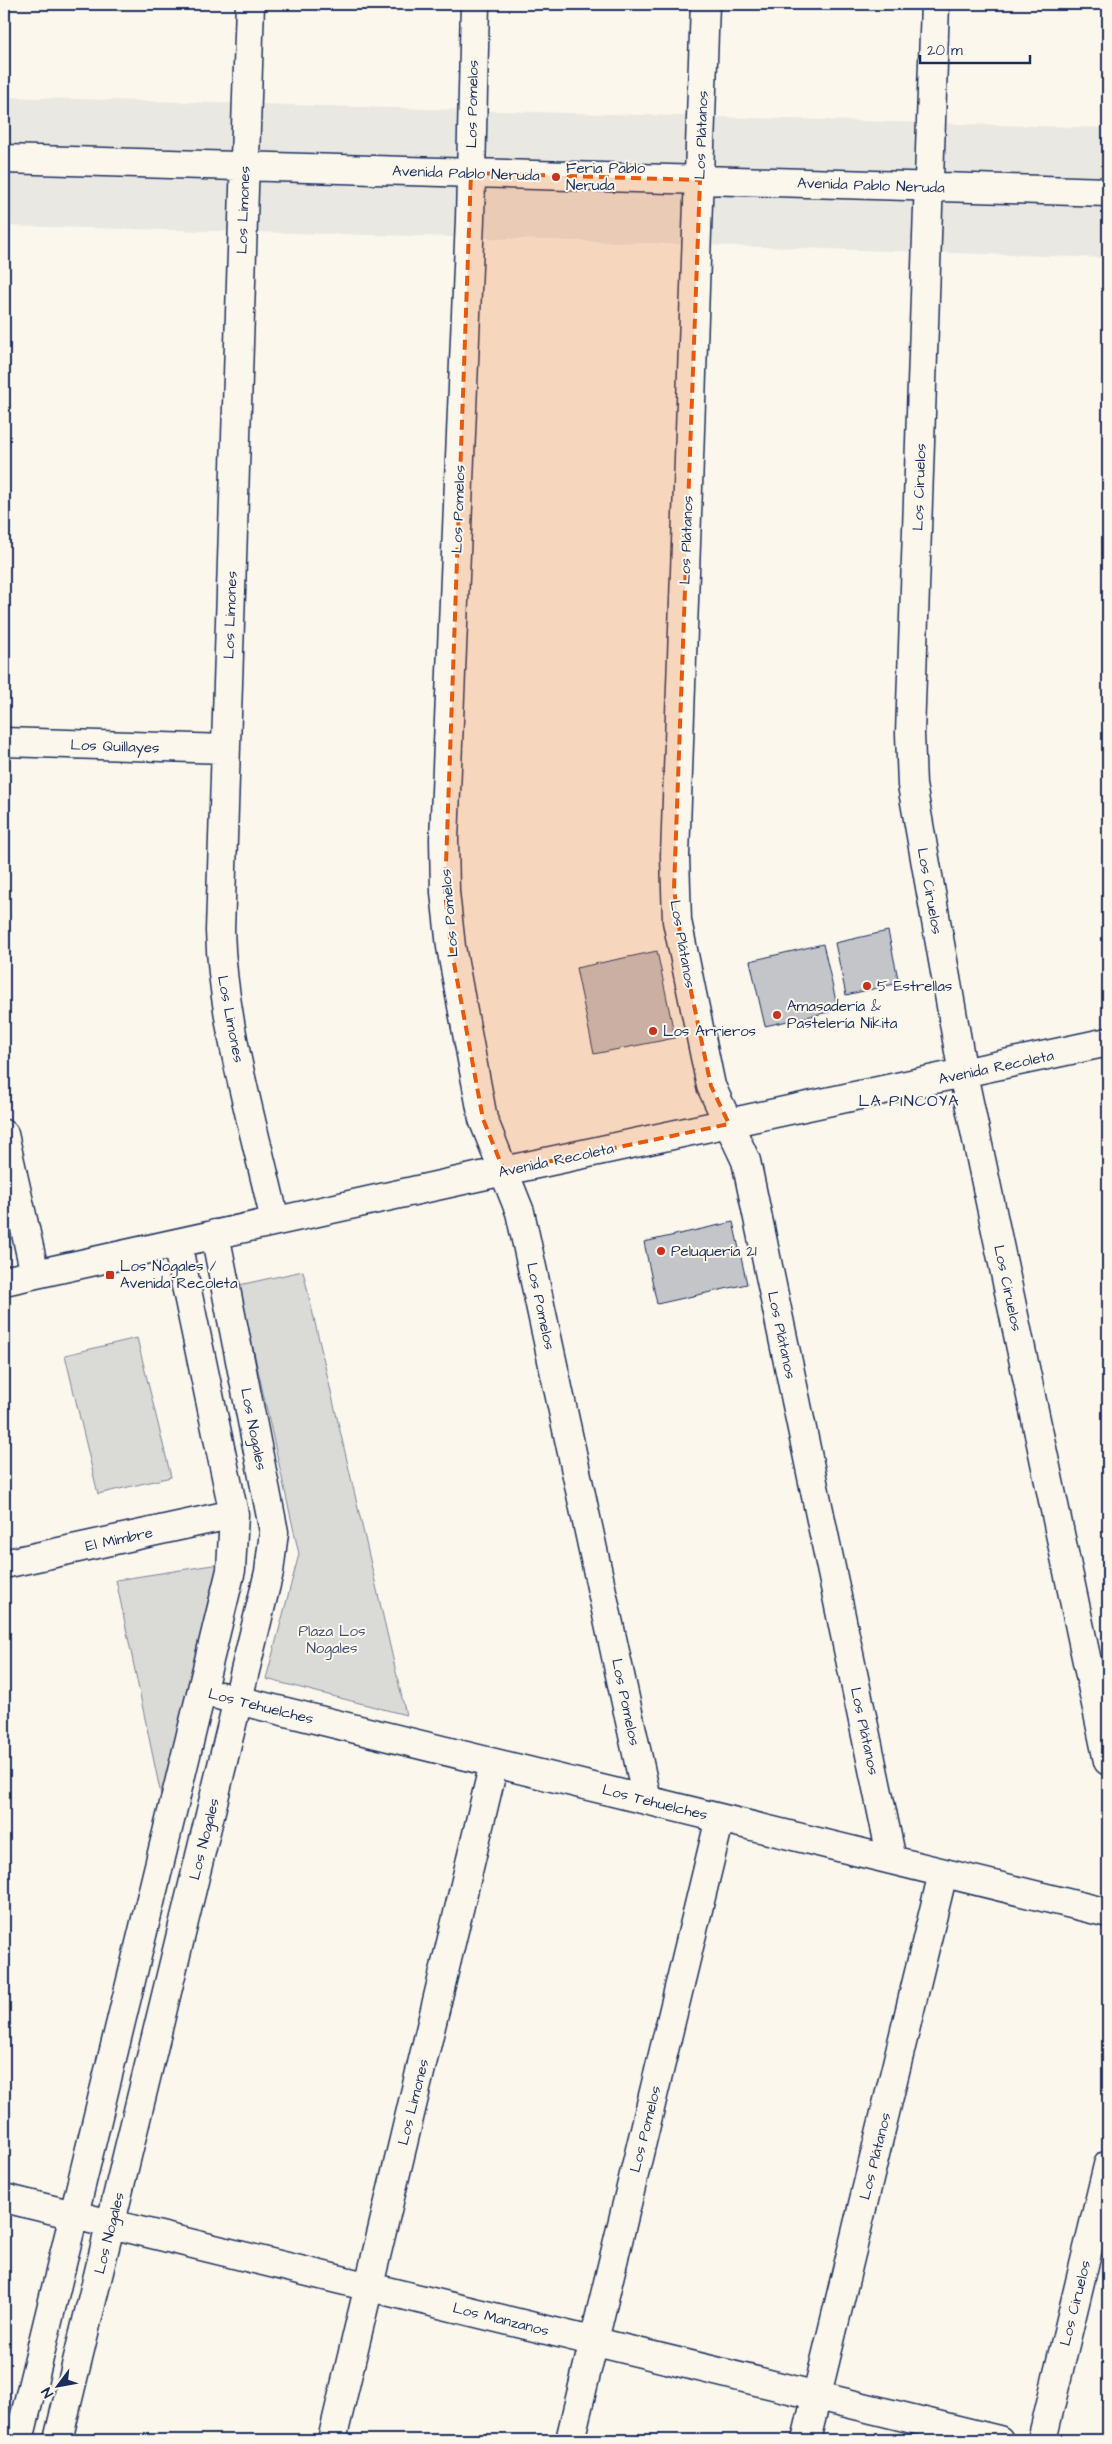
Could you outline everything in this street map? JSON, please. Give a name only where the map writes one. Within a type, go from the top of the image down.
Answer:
[{"type":"street","name":"Los Limones","points":[[250,4],[220,931],[221,974],[228,1015],[275,1221]]},
{"type":"street","name":"Los Pomelos","points":[[475,4],[471,173],[444,839],[445,892],[451,947],[483,1119],[520,1212],[647,1800]]},
{"type":"street","name":"Los Plátanos","points":[[705,4],[674,889],[682,948],[711,1086],[746,1161],[892,1860]]},
{"type":"street","name":"Los Ciruelos","points":[[935,4],[910,734],[914,795],[963,1074],[1108,1761]]},
{"type":"street","name":"Avenida Pablo Neruda","points":[[4,159],[1108,192]]},
{"type":"street","name":"Los Quillayes","points":[[4,742],[226,749]]},
{"type":"street","name":"Avenida Recoleta","points":[[4,1281],[504,1171],[1108,1042]]},
{"type":"street","points":[[4,1134],[35,1274]]},
{"type":"street","name":"Los Nogales","points":[[58,2440],[269,1572],[274,1532],[215,1234]]},
{"type":"street","points":[[18,2440],[231,1570],[234,1514],[177,1243]]},
{"type":"street","name":"El Mimbre","points":[[4,1564],[234,1514]]},
{"type":"street","name":"Los Tehuelches","points":[[201,1692],[1108,1913]]},
{"type":"street","name":"Los Limones","points":[[332,2440],[494,1763]]},
{"type":"street","name":"Los Pomelos","points":[[570,2440],[720,1818]]},
{"type":"street","name":"Los Plátanos","points":[[806,2440],[943,1872]]},
{"type":"street","name":"Los Ciruelos","points":[[1042,2440],[1108,2166]]},
{"type":"street","name":"Los Manzanos","points":[[4,2198],[999,2440]]},
{"type":"highlighted area","points":[[471,173],[700,180],[674,889],[682,948],[711,1086],[729,1124],[504,1171],[483,1119],[451,947],[445,892]]},
{"type":"shaded area","name":"Feria Pablo Neruda","points":[[4,97],[1108,128],[1108,258],[453,237],[4,226]]},
{"type":"green space","name":"Plaza Los Nogales","points":[[303,1271],[406,1715],[266,1679],[299,1554],[239,1285]]},
{"type":"green space","points":[[137,1338],[171,1477],[98,1494],[65,1355]]},
{"type":"green space","points":[[219,1564],[166,1819],[116,1580]]},
{"type":"building","points":[[888,931],[899,983],[846,995],[835,943]]},
{"type":"building","points":[[823,944],[838,1010],[765,1026],[750,961]]},
{"type":"building","points":[[657,951],[675,1038],[594,1054],[576,968]]},
{"type":"building","points":[[733,1222],[747,1284],[657,1304],[644,1242]]},
{"type":"place","name":"Feria Pablo Neruda","points":[[556,177]]},
{"type":"place","name":"5 Estrellas","points":[[867,986]]},
{"type":"place","name":"Amasadería & Pastelería Nikita","points":[[777,1015]]},
{"type":"place","name":"Los Arrieros","points":[[653,1031]]},
{"type":"place","name":"Peluquería 21","points":[[661,1251]]},
{"type":"place","name":"Los Nogales / Avenida Recoleta","points":[[110,1275]]},
{"type":"district","name":"LA PINCOYA","points":[[909,1100]]}]
